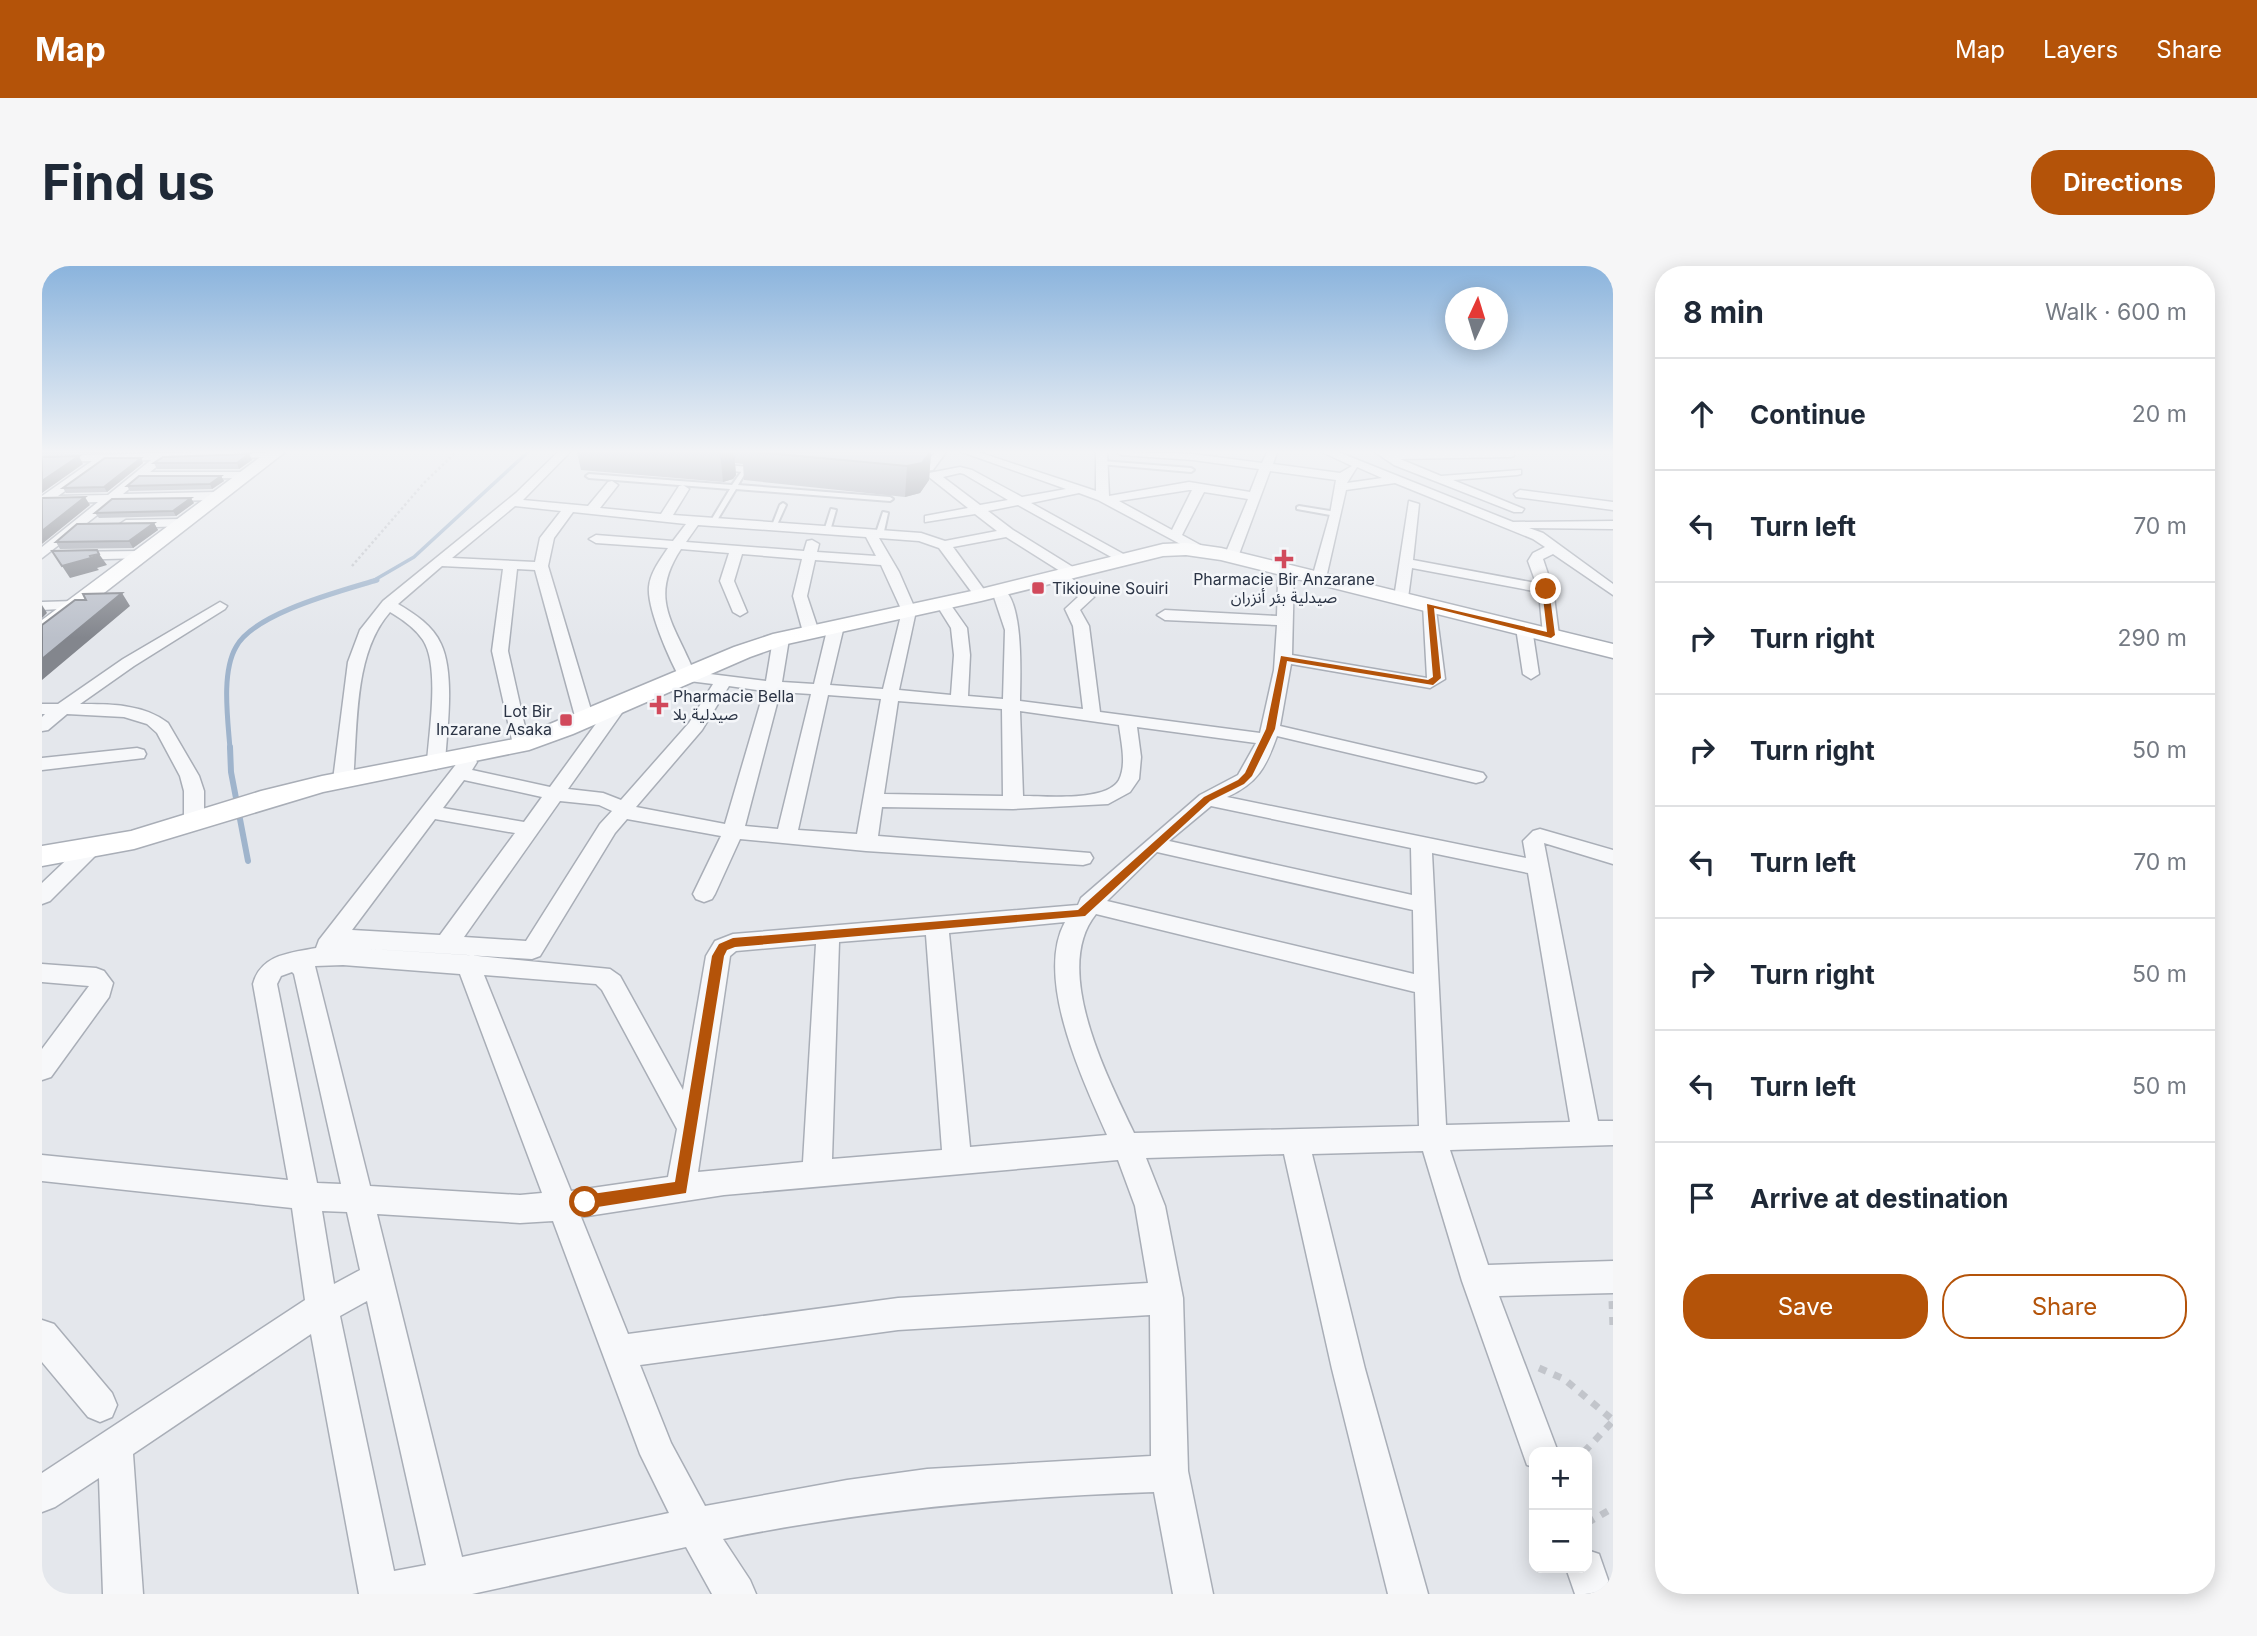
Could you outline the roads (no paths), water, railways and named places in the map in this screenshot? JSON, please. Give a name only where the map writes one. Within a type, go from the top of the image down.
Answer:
[{"type":"street","points":[[44,557],[91,514]]},
{"type":"street","points":[[42,630],[193,514]]},
{"type":"street","points":[[344,780],[359,646],[387,604],[495,514]]},
{"type":"street","points":[[565,514],[547,538],[541,566],[584,720]]},
{"type":"street","points":[[587,555],[613,514]]},
{"type":"street","points":[[624,514],[920,537],[944,545],[990,593],[1013,629],[1013,803]]},
{"type":"street","points":[[665,518],[667,514]]},
{"type":"street","points":[[929,519],[956,514]]},
{"type":"street","points":[[983,514],[1065,574],[1087,597],[1072,609],[1081,626],[1092,715]]},
{"type":"street","points":[[1041,514],[1122,559]]},
{"type":"street","points":[[1135,514],[1199,550]]},
{"type":"street","points":[[1176,535],[1184,514]]},
{"type":"street","points":[[1231,557],[1247,514]]},
{"type":"street","points":[[1319,578],[1336,514]]},
{"type":"street","points":[[1401,598],[1412,514]]},
{"type":"street","points":[[1487,514],[1538,536],[1613,591]]},
{"type":"street","points":[[1523,514],[1530,522]]},
{"type":"street","points":[[687,676],[658,603],[655,588],[676,546],[695,521]]},
{"type":"street","points":[[1513,524],[1530,522],[1613,525]]},
{"type":"street","points":[[77,525],[181,523]]},
{"type":"street","points":[[811,632],[800,596],[807,557],[821,531]]},
{"type":"street","points":[[944,545],[1008,533]]},
{"type":"street","points":[[866,844],[890,694],[909,611],[875,535]]},
{"type":"street","points":[[596,539],[885,561]]},
{"type":"street","points":[[1551,635],[1546,589],[1535,561],[1538,556],[1554,548]]},
{"type":"street","points":[[450,1587],[303,966],[305,959],[334,937],[466,764],[617,707],[742,652],[780,639],[943,604],[1163,550],[1199,550],[1231,557],[1613,651]]},
{"type":"street","points":[[736,551],[727,581],[740,612]]},
{"type":"street","points":[[44,557],[138,555]]},
{"type":"street","points":[[439,562],[541,566]]},
{"type":"street","points":[[1405,563],[1546,589]]},
{"type":"street","points":[[510,566],[500,651],[520,745]]},
{"type":"street","points":[[1194,1594],[1170,1473],[1167,1298],[1156,1229],[1128,1146],[1089,1066],[1077,1024],[1069,956],[1073,929],[1085,909],[1207,799],[1241,782],[1249,774],[1268,734],[1284,658],[1287,570]]},
{"type":"street","points":[[1587,572],[1613,572]]},
{"type":"street","points":[[387,604],[417,624],[436,649],[439,709],[436,763]]},
{"type":"street","points":[[943,604],[959,628],[959,700]]},
{"type":"street","points":[[42,606],[74,605]]},
{"type":"street","points":[[1284,658],[1430,683],[1437,678],[1430,605]]},
{"type":"street","points":[[42,726],[61,709],[162,641],[220,606]]},
{"type":"street","points":[[1165,615],[1285,621]]},
{"type":"street","points":[[786,836],[836,626]]},
{"type":"street","points":[[1524,628],[1531,674]]},
{"type":"street","points":[[704,894],[733,832],[773,687],[780,639]]},
{"type":"street","points":[[687,676],[773,687],[1011,705],[1268,734],[1476,777]]},
{"type":"street","points":[[723,682],[696,726],[607,829],[532,950],[305,959],[276,967],[266,978],[322,1308],[379,1594],[450,1587],[695,1528],[848,1498],[945,1485],[1170,1473]]},
{"type":"street","points":[[457,955],[529,829],[617,707]]},
{"type":"street","points":[[42,709],[137,715],[150,718],[162,726],[192,774],[197,795],[196,819]]},
{"type":"street","points":[[873,800],[949,804],[1013,803],[1101,800],[1115,796],[1123,790],[1133,768],[1128,720]]},
{"type":"street","points":[[42,764],[136,754]]},
{"type":"street","points":[[42,856],[89,850],[134,840],[271,797],[436,763],[466,764],[555,794],[603,799],[636,815],[733,832],[866,844],[1083,858]]},
{"type":"street","points":[[1207,799],[1538,868]]},
{"type":"street","points":[[429,812],[529,829]]},
{"type":"street","points":[[42,1168],[305,1196],[520,1209],[564,1206],[681,1188],[1128,1146],[1600,1133],[1533,841],[1540,836],[1551,837],[1613,857]]},
{"type":"street","points":[[1421,843],[1433,1139],[1478,1281],[1538,1447]]},
{"type":"street","points":[[1155,845],[1424,905]]},
{"type":"street","points":[[42,896],[89,850]]},
{"type":"street","points":[[681,1188],[719,951],[733,943],[1085,909],[1427,986]]},
{"type":"street","points":[[937,925],[957,1161]]},
{"type":"street","points":[[817,1174],[828,934]]},
{"type":"street","points":[[334,937],[596,973],[607,979],[691,1129]]},
{"type":"street","points":[[457,955],[564,1206],[658,1454],[720,1573],[736,1594]]},
{"type":"street","points":[[42,973],[96,977],[101,983],[100,990],[42,1069]]},
{"type":"street","points":[[1296,1143],[1368,1452],[1408,1594]]},
{"type":"street","points":[[1478,1281],[1613,1277]]},
{"type":"street","points":[[42,1494],[322,1308],[376,1279]]},
{"type":"street","points":[[619,1352],[897,1314],[1167,1298]]},
{"type":"street","points":[[42,1336],[100,1405]]},
{"type":"street","points":[[115,1447],[123,1594]]},
{"type":"street","points":[[1587,1573],[1595,1594]]},
{"type":"lane","points":[[713,522],[718,514]]},
{"type":"lane","points":[[773,527],[779,514]]},
{"type":"lane","points":[[821,531],[831,514]]},
{"type":"lane","points":[[875,535],[885,514]]},
{"type":"waterway","points":[[372,582],[414,557],[461,514]]},
{"type":"waterway","points":[[372,582],[377,580]]},
{"type":"waterway","points":[[230,749],[228,670],[236,647],[246,635],[261,624],[300,605],[372,582]]},
{"type":"waterway","points":[[230,747],[231,772],[248,861]]},
{"type":"place","name":"Pharmacie Bir Anzarane صيدلية بئر أنزران","points":[[1284,559]]},
{"type":"place","name":"Tikiouine Souiri","points":[[1038,588]]},
{"type":"place","name":"Pharmacie Bella صيدلية بلا","points":[[659,705]]},
{"type":"place","name":"Lot Bir Inzarane Asaka","points":[[566,720]]}]
